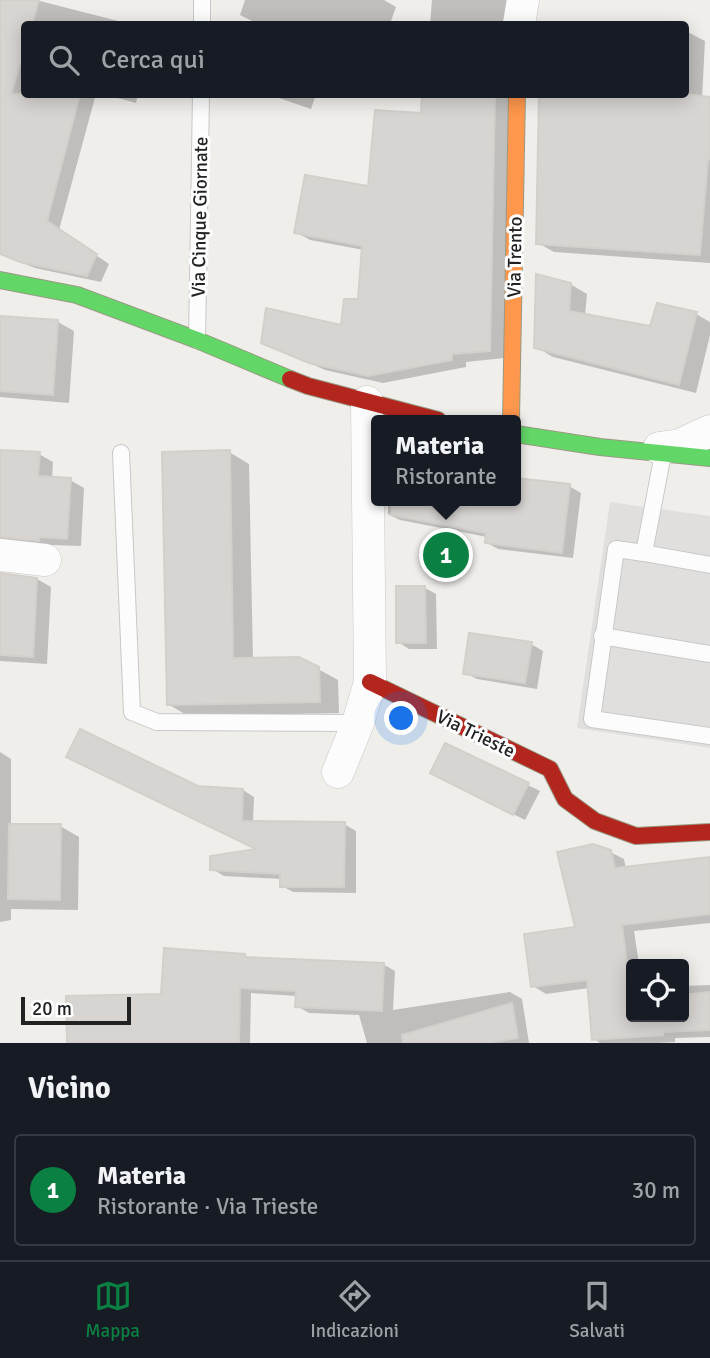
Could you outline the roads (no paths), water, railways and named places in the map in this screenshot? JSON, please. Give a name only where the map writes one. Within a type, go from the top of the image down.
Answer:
[{"type":"street","points":[[520,21],[523,0]]},
{"type":"street","name":"Via Trento","points":[[511,415],[517,98]]},
{"type":"street","points":[[0,280],[77,295],[197,340],[308,386],[418,415]]},
{"type":"street","points":[[338,772],[358,723],[370,682],[366,402]]},
{"type":"street","points":[[653,452],[680,445],[710,431]]},
{"type":"street","points":[[521,435],[600,447],[710,458]]},
{"type":"street","points":[[0,555],[45,560]]},
{"type":"street","name":"Via Trieste","points":[[370,682],[550,769],[565,799],[595,821],[636,836],[710,832]]},
{"type":"lane","points":[[202,0],[202,21]]},
{"type":"lane","name":"Via Cinque Giornate","points":[[197,340],[201,98]]},
{"type":"lane","points":[[645,553],[653,452]]},
{"type":"lane","points":[[121,453],[132,712],[157,722],[358,723]]},
{"type":"lane","points":[[710,565],[616,549],[592,719],[710,736]]},
{"type":"lane","points":[[602,636],[710,654]]},
{"type":"place","name":"Materia","points":[[446,555]]}]
